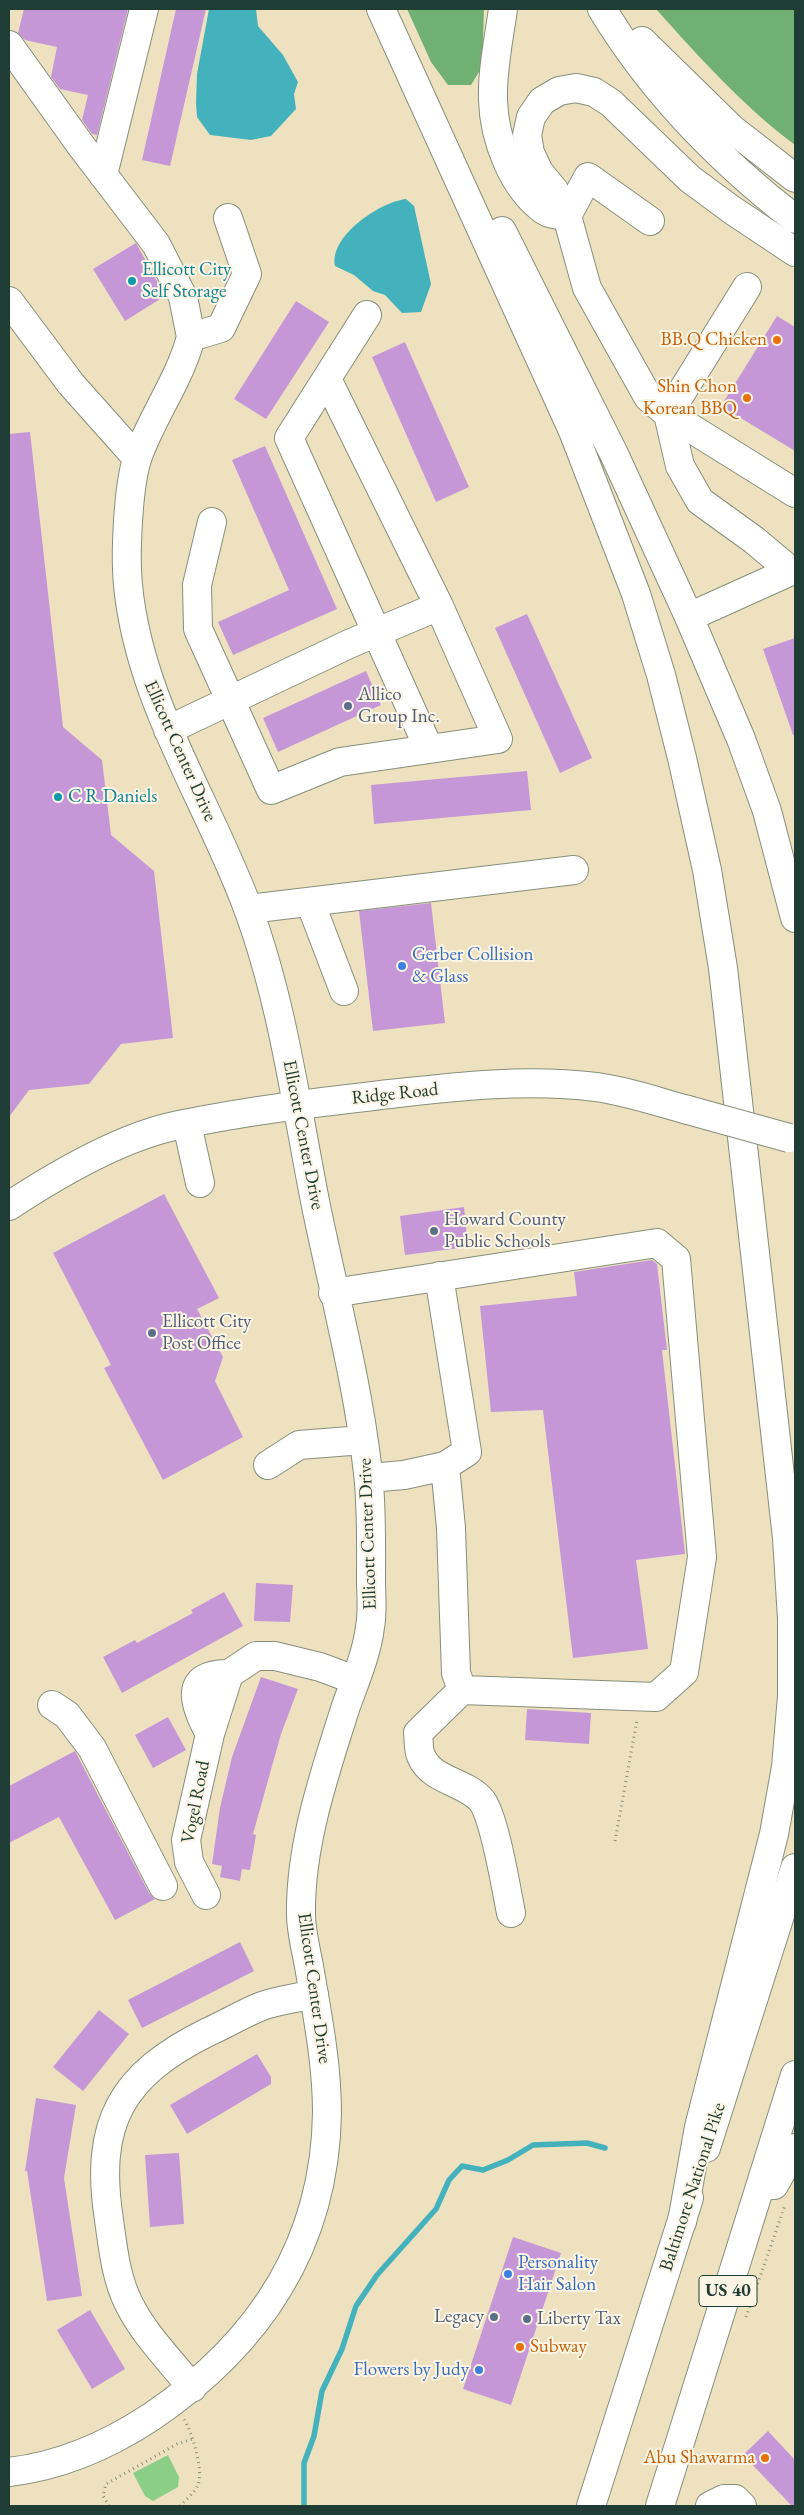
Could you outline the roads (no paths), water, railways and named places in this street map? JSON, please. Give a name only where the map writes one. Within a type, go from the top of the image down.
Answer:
[{"type":"main road","points":[[103,175],[144,9]]},
{"type":"main road","points":[[383,9],[494,214],[576,377],[689,617],[741,739],[790,875],[795,918]]},
{"type":"main road","points":[[383,9],[573,431],[636,594],[661,676],[682,758],[707,870],[723,968],[787,1538],[792,1619],[792,1696],[786,1767],[774,1834],[699,2127],[682,2222]]},
{"type":"main road","points":[[503,9],[493,100],[503,151],[514,174],[530,197],[546,212],[567,216]]},
{"type":"main road","points":[[602,9],[623,43],[668,99],[713,148],[767,197],[795,219]]},
{"type":"main road","points":[[615,9],[633,32],[686,87],[732,129],[795,178]]},
{"type":"main road","points":[[9,45],[103,175],[156,244],[183,297],[191,337],[221,328],[247,274],[228,218]]},
{"type":"main road","points":[[795,252],[690,179],[611,103],[594,92],[576,88],[558,91],[542,101],[531,117],[527,134],[530,153],[539,172],[554,190],[567,216],[586,288],[648,397],[668,414],[795,493]]},
{"type":"main road","points":[[567,216],[588,177],[650,221]]},
{"type":"main road","points":[[689,617],[793,571],[700,501],[680,466],[668,414],[747,287]]},
{"type":"main road","points":[[12,313],[71,384],[137,458]]},
{"type":"main road","points":[[367,315],[289,438],[375,633],[429,749]]},
{"type":"main road","name":"Ellicott Center Drive","points":[[9,2472],[41,2468],[87,2453],[132,2429],[192,2388],[244,2338],[268,2306],[292,2263],[320,2185],[325,2153],[327,2113],[326,2066],[301,1917],[307,1846],[334,1746],[370,1628],[369,1478],[364,1440],[296,1105],[283,1031],[249,909],[213,823],[168,730],[148,681],[137,640],[127,580],[131,488],[137,458],[186,356],[191,337]]},
{"type":"main road","points":[[212,522],[196,585],[198,629],[228,701],[271,790],[340,762],[498,739],[439,606],[327,379]]},
{"type":"main road","points":[[168,730],[375,633],[439,606]]},
{"type":"main road","points":[[249,909],[574,870]]},
{"type":"main road","points":[[310,902],[344,991]]},
{"type":"main road","name":"Ridge Road","points":[[9,1206],[70,1169],[117,1145],[179,1124],[187,1124],[228,1114],[435,1089],[532,1082],[598,1087],[792,1139]]},
{"type":"main road","points":[[187,1124],[200,1183]]},
{"type":"main road","points":[[334,1292],[657,1243],[676,1259],[702,1557],[684,1672],[656,1698],[462,1690],[418,1733],[421,1755],[433,1772],[470,1791],[481,1801],[489,1817],[511,1913]]},
{"type":"main road","points":[[369,1478],[404,1476],[445,1466],[467,1452],[439,1276]]},
{"type":"main road","points":[[268,1465],[299,1445],[364,1440]]},
{"type":"main road","points":[[445,1466],[451,1528],[456,1673],[462,1690]]},
{"type":"main road","name":"Vogel Road","points":[[206,1895],[190,1862],[186,1840],[210,1734],[229,1674],[256,1656],[274,1656],[328,1669],[355,1680]]},
{"type":"main road","points":[[52,1705],[67,1715],[92,1748],[163,1886]]},
{"type":"main road","name":"Baltimore National Pike","points":[[591,2506],[795,1868]]},
{"type":"main road","points":[[192,2388],[147,2335],[128,2304],[121,2285],[106,2206],[104,2167],[109,2132],[118,2110],[132,2087],[155,2063],[195,2039],[263,2006],[314,1994]]},
{"type":"main road","name":"US 40","points":[[665,2505],[795,2075]]},
{"type":"main road","points":[[746,2234],[795,2148]]},
{"type":"main road","points":[[710,2506],[724,2499],[735,2499],[742,2506]]},
{"type":"water","points":[[209,9],[256,9],[258,26],[283,55],[298,82],[294,94],[296,109],[271,136],[251,140],[210,135],[197,117],[197,74]]},
{"type":"water","points":[[406,199],[414,206],[431,284],[421,312],[402,313],[385,295],[373,291],[354,275],[335,266],[335,255],[340,243],[358,222],[383,207]]},
{"type":"waterway","points":[[304,2506],[304,2463],[314,2436],[322,2391],[342,2349],[356,2306],[377,2275],[436,2209],[449,2180],[462,2166],[483,2170],[508,2160],[533,2145],[587,2143],[605,2148]]},
{"type":"place","name":"Ellicott City Self Storage","points":[[132,281]]},
{"type":"place","name":"BB.Q Chicken","points":[[777,340]]},
{"type":"place","name":"Shin Chon Korean BBQ","points":[[747,398]]},
{"type":"place","name":"Allico Group Inc.","points":[[348,706]]},
{"type":"place","name":"C R Daniels","points":[[58,797]]},
{"type":"place","name":"Gerber Collision & Glass","points":[[402,966]]},
{"type":"place","name":"Howard County Public Schools","points":[[434,1231]]},
{"type":"place","name":"Ellicott City Post Office","points":[[152,1333]]},
{"type":"place","name":"Personality Hair Salon","points":[[508,2274]]},
{"type":"place","name":"Legacy","points":[[494,2317]]},
{"type":"place","name":"Liberty Tax","points":[[527,2319]]},
{"type":"place","name":"Subway","points":[[520,2347]]},
{"type":"place","name":"Flowers by Judy","points":[[479,2370]]},
{"type":"place","name":"Abu Shawarma","points":[[765,2458]]}]
